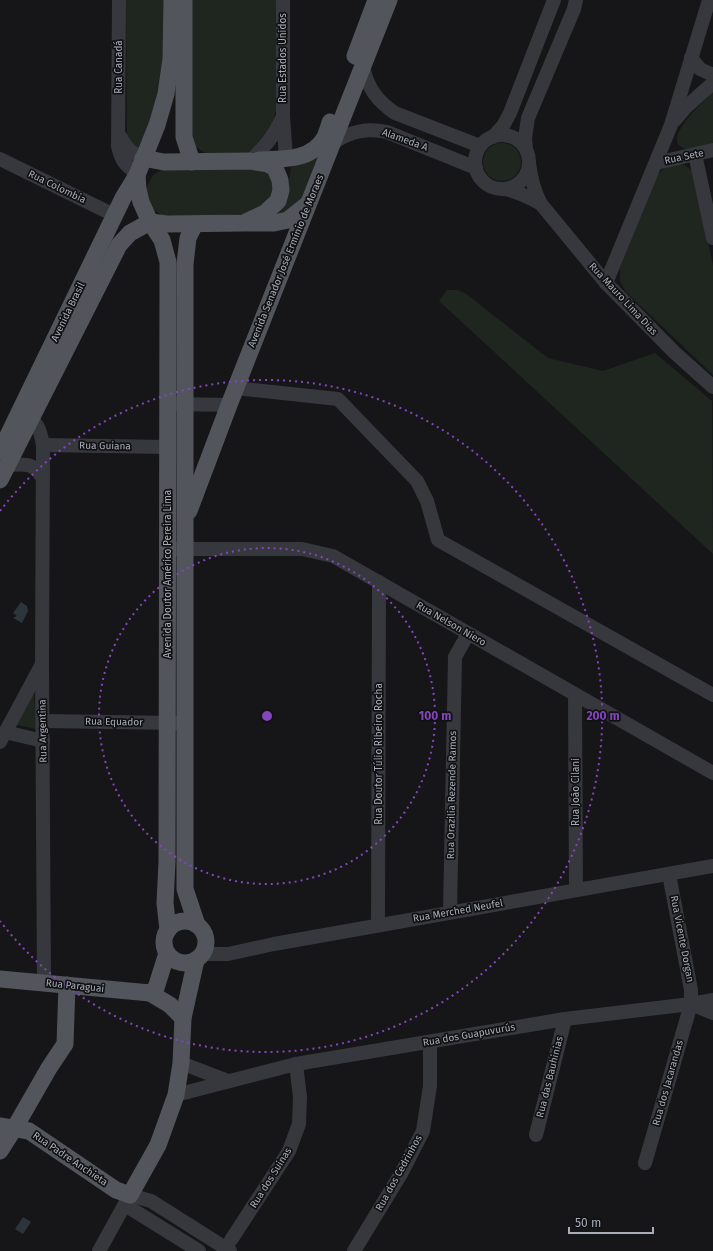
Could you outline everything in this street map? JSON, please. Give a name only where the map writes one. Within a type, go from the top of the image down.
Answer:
[{"type":"main road","name":"Avenida Brasil","points":[[0,480],[4,458],[74,317],[114,215],[139,169],[157,125],[166,94],[171,59],[172,0]]},
{"type":"main road","points":[[184,0],[184,137],[192,162]]},
{"type":"main road","points":[[139,169],[164,162],[250,161],[300,157],[314,150],[325,137],[376,0]]},
{"type":"main road","name":"Avenida Senador José Ermínio de Moraes","points":[[184,522],[235,388],[310,203],[389,0]]},
{"type":"main road","points":[[244,222],[265,213],[278,201],[286,175],[286,158]]},
{"type":"main road","points":[[250,161],[267,164],[275,168],[280,180],[281,190]]},
{"type":"main road","name":"Avenida Doutor Américo Pereira Lima","points":[[139,169],[138,188],[141,202],[150,222],[162,240],[168,262],[168,723],[167,862],[165,903],[168,930]]},
{"type":"main road","points":[[150,222],[167,224],[244,222],[274,224],[288,220],[310,203]]},
{"type":"main road","name":"Avenida Brasil","points":[[74,317],[119,245],[130,233],[150,222]]},
{"type":"main road","name":"Avenida Doutor Américo Pereira Lima","points":[[195,224],[188,238],[185,264],[184,889],[197,925]]},
{"type":"main road","points":[[168,351],[185,351]]},
{"type":"main road","points":[[124,1197],[158,1145],[176,1095],[181,1063],[183,1018],[199,957],[206,947],[203,931],[197,925],[182,921],[174,924],[168,930],[165,937],[164,945],[167,953],[173,959],[180,962],[188,962],[199,957]]},
{"type":"main road","points":[[150,993],[156,988],[167,953]]},
{"type":"main road","name":"Rua Paraguai","points":[[0,979],[150,993],[170,1005],[183,1018]]},
{"type":"main road","points":[[0,1151],[7,1127],[65,1044],[67,985]]},
{"type":"main road","name":"Rua Padre Anchieta","points":[[7,1127],[29,1131],[124,1197]]},
{"type":"street","name":"Rua Canadá","points":[[119,0],[118,146],[121,159],[129,168],[139,169]]},
{"type":"street","name":"Rua Estados Unidos","points":[[283,0],[283,116],[286,158]]},
{"type":"street","points":[[493,137],[503,126],[510,113],[554,0]]},
{"type":"street","points":[[526,149],[525,138],[528,118],[574,9],[576,0]]},
{"type":"street","points":[[606,283],[670,126],[709,0]]},
{"type":"street","points":[[691,58],[700,69],[713,75]]},
{"type":"street","points":[[363,66],[368,85],[379,101],[387,108],[395,113],[480,146]]},
{"type":"street","points":[[670,126],[686,107],[713,83]]},
{"type":"street","points":[[250,161],[264,148],[276,133],[283,116]]},
{"type":"street","name":"Alameda A","points":[[333,143],[350,133],[378,130],[387,132],[476,168]]},
{"type":"street","points":[[505,189],[519,183],[524,178],[528,171],[529,156],[526,149],[515,138],[500,135],[493,137],[480,146],[477,153],[476,168],[479,175],[490,186],[518,192],[541,204]]},
{"type":"street","name":"Rua Sete","points":[[656,163],[713,150]]},
{"type":"street","points":[[695,154],[713,238]]},
{"type":"street","points":[[529,163],[531,178],[541,204]]},
{"type":"street","name":"Rua Colombia","points":[[2,164],[114,215]]},
{"type":"street","name":"Rua Mauro Lima Dias","points":[[541,204],[606,283],[674,352],[713,387]]},
{"type":"street","points":[[235,388],[338,399],[417,480],[427,501],[438,540],[713,695]]},
{"type":"street","points":[[168,404],[229,405]]},
{"type":"street","name":"Rua Argentina","points":[[26,415],[40,430],[43,445],[42,664],[44,983]]},
{"type":"street","name":"Rua Guiana","points":[[43,445],[168,447]]},
{"type":"street","points":[[4,458],[19,464],[32,466],[38,471],[43,479]]},
{"type":"street","name":"Rua Nelson Niero","points":[[167,549],[302,549],[333,556],[713,773]]},
{"type":"street","name":"Rua Doutor Túlio Ribeiro Rocha","points":[[378,925],[379,582]]},
{"type":"street","name":"Rua Orazilia Rezende Ramos","points":[[450,912],[455,657],[468,634]]},
{"type":"street","points":[[42,664],[3,737],[43,741]]},
{"type":"street","name":"Rua João Cilani","points":[[575,695],[576,890]]},
{"type":"street","name":"Rua Equador","points":[[43,721],[185,723]]},
{"type":"street","name":"Rua Merched Neufel","points":[[199,957],[228,954],[378,925],[713,866]]},
{"type":"street","name":"Rua Vicente Dorgan","points":[[669,874],[691,990],[690,1004]]},
{"type":"street","name":"Rua dos Guapuvurús","points":[[176,1095],[296,1064],[565,1019],[713,1000]]},
{"type":"street","points":[[690,1004],[713,1013]]},
{"type":"street","name":"Rua dos Jacarandas","points":[[646,1163],[690,1004]]},
{"type":"street","name":"Rua das Bauhinias","points":[[536,1135],[565,1019]]},
{"type":"street","name":"Rua dos Cedrinhos","points":[[354,1251],[402,1172],[423,1130],[430,1086],[430,1042]]},
{"type":"street","points":[[181,1063],[228,1081]]},
{"type":"street","name":"Rua dos Suinas","points":[[231,1245],[290,1151],[299,1124],[300,1097],[296,1064]]},
{"type":"street","points":[[124,1197],[151,1201],[231,1245]]},
{"type":"street","points":[[99,1251],[124,1197]]},
{"type":"street","points":[[124,1197],[199,1251]]},
{"type":"shaded area","points":[[126,0],[166,0],[167,41],[159,103],[139,150],[127,137]]},
{"type":"shaded area","points":[[188,0],[278,0],[277,107],[270,130],[261,143],[247,154],[210,156],[196,147],[188,133]]},
{"type":"shaded area","points":[[713,92],[713,144],[693,149],[680,146],[677,142],[680,129],[696,109]]},
{"type":"shaded area","points":[[498,143],[506,143],[516,148],[520,155],[520,169],[516,176],[506,181],[498,181],[488,176],[486,173],[483,166],[483,158],[488,148],[491,146]]},
{"type":"shaded area","points":[[325,146],[309,189],[293,212],[269,219],[288,190],[291,167],[311,161]]},
{"type":"shaded area","points":[[682,164],[689,168],[694,175],[713,265],[713,375],[626,292],[620,281],[620,268],[655,179],[660,171],[666,167]]},
{"type":"shaded area","points":[[247,165],[275,177],[274,198],[246,214],[172,216],[161,215],[151,208],[146,189],[153,175],[165,168]]},
{"type":"shaded area","points":[[447,290],[457,290],[465,293],[548,358],[603,371],[655,353],[712,401],[713,554],[439,301]]},
{"type":"shaded area","points":[[21,602],[27,606],[28,611],[22,623],[13,618],[17,616],[13,613]]},
{"type":"shaded area","points":[[34,690],[36,729],[13,724]]},
{"type":"shaded area","points":[[23,1217],[31,1222],[23,1234],[15,1229]]}]
